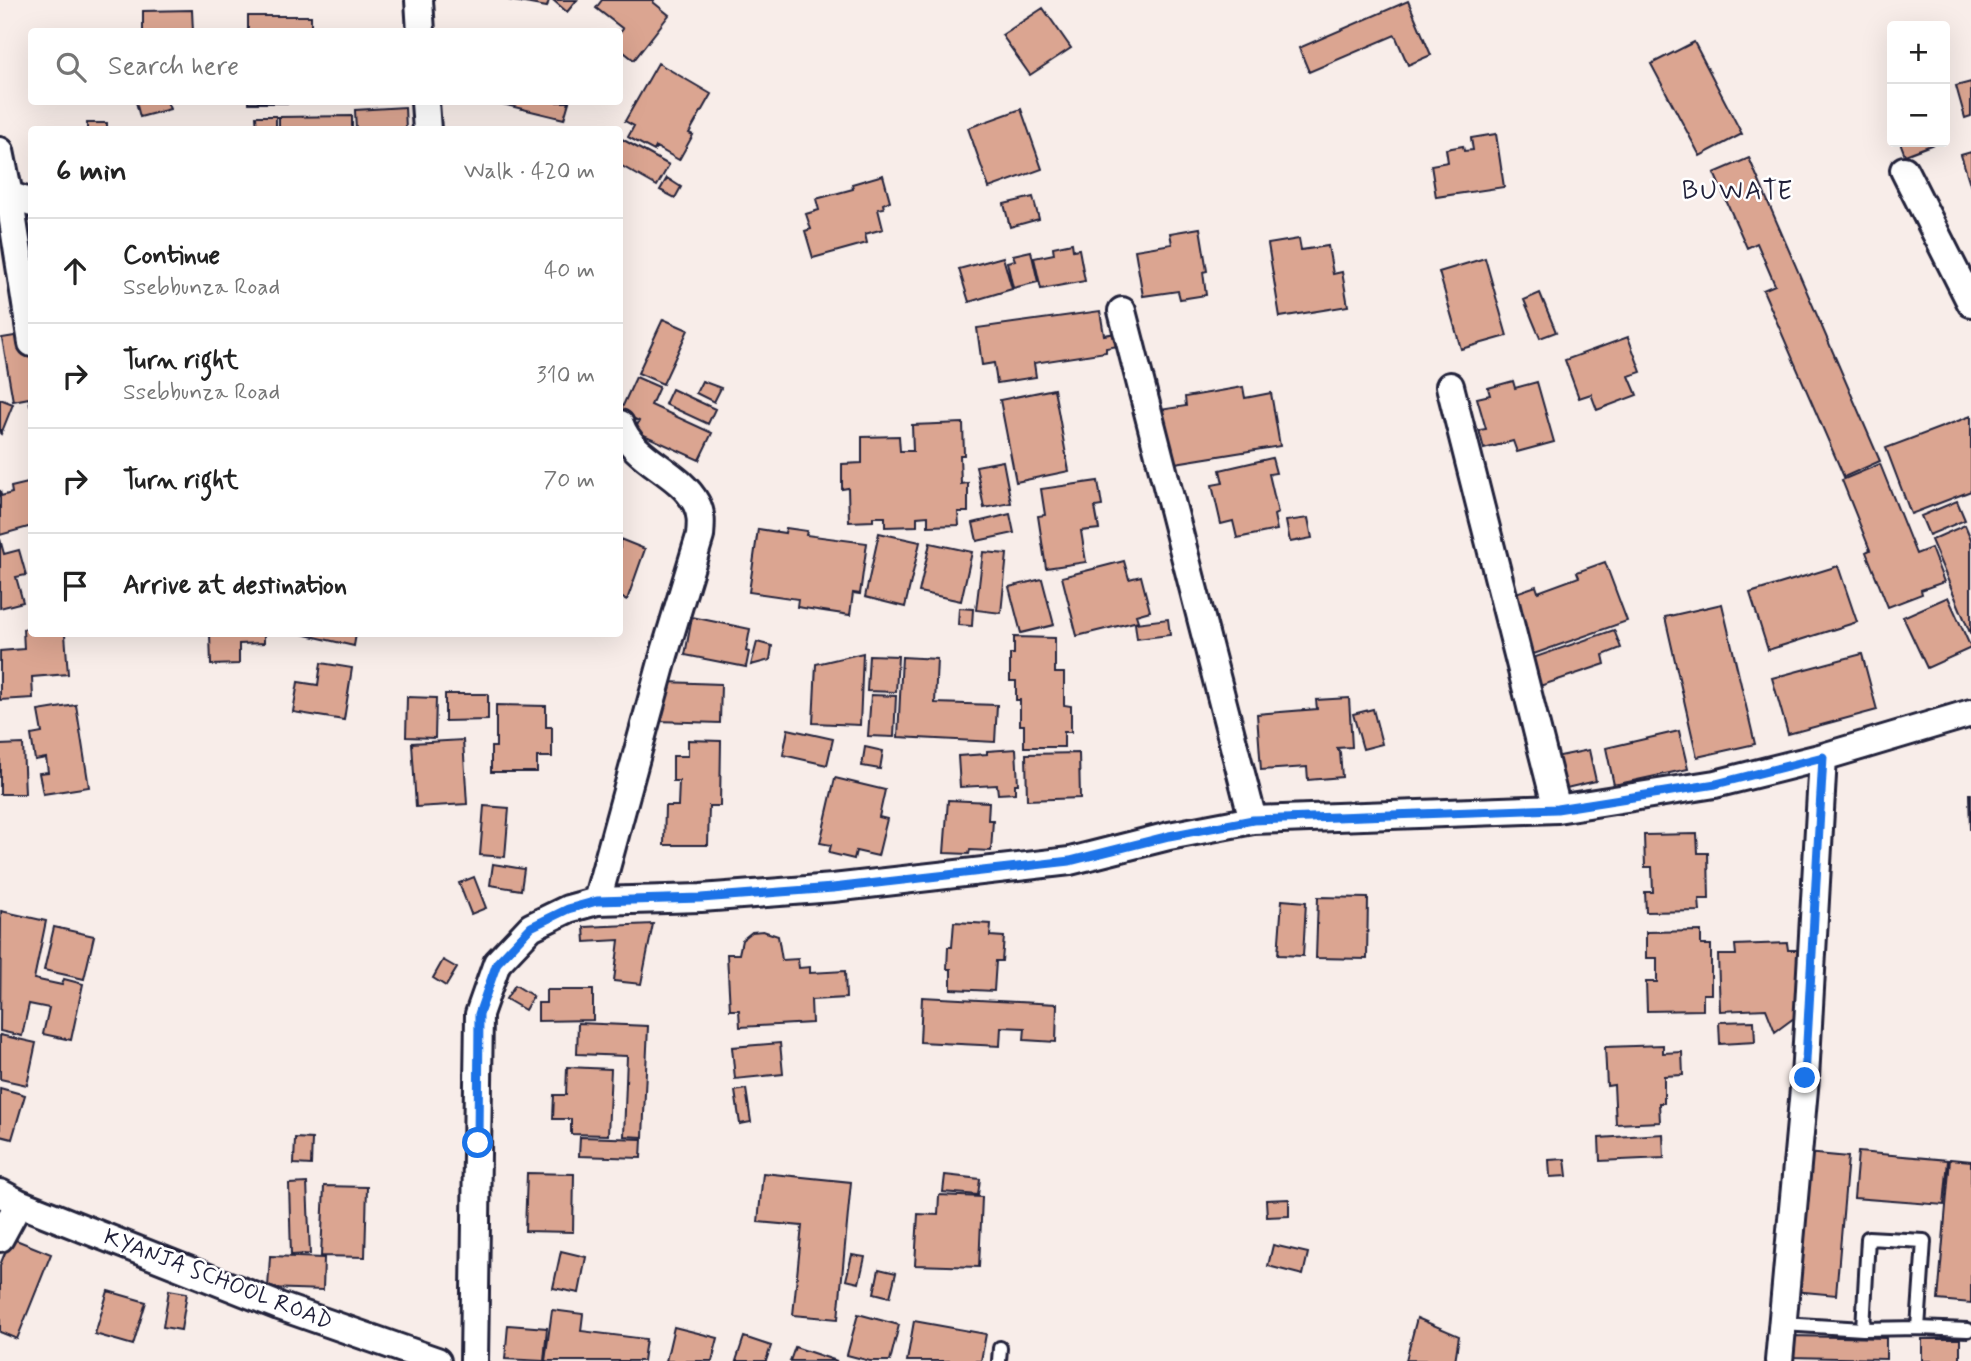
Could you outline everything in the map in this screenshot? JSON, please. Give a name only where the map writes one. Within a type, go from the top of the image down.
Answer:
[{"type":"street","points":[[419,0],[421,28]]},
{"type":"street","points":[[425,105],[426,126]]},
{"type":"street","points":[[0,151],[20,199],[28,295]]},
{"type":"street","points":[[1904,170],[1971,303]]},
{"type":"street","points":[[1122,311],[1253,820]]},
{"type":"street","points":[[1450,386],[1557,809]]},
{"type":"street","points":[[597,901],[664,655],[700,536],[701,517],[695,502],[680,485],[631,446],[623,430]]},
{"type":"street","points":[[474,1361],[479,1014],[497,963],[531,927],[568,909],[597,901],[701,898],[833,888],[1070,861],[1169,836],[1253,820],[1557,809],[1716,784],[1823,757],[1971,713]]},
{"type":"street","points":[[1779,1361],[1805,1078],[1823,757]]},
{"type":"street","points":[[0,1238],[9,1198]]},
{"type":"street","name":"KYANJA SCHOOL ROAD","points":[[9,1198],[279,1306],[437,1361]]},
{"type":"lane","points":[[1863,1329],[1868,1238],[1924,1241],[1918,1328]]},
{"type":"lane","points":[[1783,1324],[1863,1329],[1968,1330]]},
{"type":"building","points":[[508,0],[549,0],[547,7]]},
{"type":"building","points":[[553,0],[577,0],[567,12]]},
{"type":"building","points":[[602,0],[654,0],[653,2],[669,15],[634,60],[623,51],[623,28],[596,8]]},
{"type":"building","points":[[1408,1],[1431,55],[1408,65],[1395,35],[1309,72],[1299,48]]},
{"type":"building","points":[[1043,8],[1071,48],[1030,75],[1002,35]]},
{"type":"building","points":[[192,10],[193,28],[143,28],[143,11]]},
{"type":"building","points":[[248,16],[311,16],[311,28],[248,28]]},
{"type":"building","points":[[1694,42],[1742,134],[1700,156],[1651,64]]},
{"type":"building","points":[[658,63],[711,94],[689,133],[693,135],[679,160],[656,147],[654,151],[628,137],[634,126],[625,121]]},
{"type":"building","points":[[1971,82],[1971,116],[1965,118],[1956,86]]},
{"type":"building","points":[[137,105],[168,105],[170,109],[140,117]]},
{"type":"building","points":[[506,105],[568,105],[564,119]]},
{"type":"building","points":[[405,107],[406,126],[356,126],[355,110]]},
{"type":"building","points":[[1021,109],[1042,169],[989,188],[968,128]]},
{"type":"building","points":[[256,116],[276,116],[276,126],[257,126]]},
{"type":"building","points":[[352,116],[352,126],[279,126],[279,117]]},
{"type":"building","points":[[87,123],[107,123],[107,126],[87,126]]},
{"type":"building","points":[[1496,134],[1504,187],[1436,197],[1431,165],[1448,162],[1446,149],[1463,146],[1464,151],[1473,150],[1471,138]]},
{"type":"building","points":[[623,140],[669,165],[657,186],[623,167]]},
{"type":"building","points":[[1902,147],[1926,147],[1905,155]]},
{"type":"building","points":[[1971,152],[1971,187],[1961,155]]},
{"type":"building","points":[[1749,158],[1880,461],[1844,477],[1763,290],[1775,285],[1757,243],[1747,248],[1714,173]]},
{"type":"building","points":[[883,175],[890,201],[883,204],[884,208],[878,209],[883,229],[865,234],[867,243],[813,258],[805,231],[811,229],[806,214],[819,210],[816,199],[853,189],[852,184]]},
{"type":"building","points":[[667,178],[681,187],[675,198],[660,190]]},
{"type":"building","points":[[1033,197],[1039,219],[1010,227],[1004,204]]},
{"type":"building","points":[[1200,228],[1207,271],[1203,272],[1206,295],[1180,299],[1178,291],[1143,296],[1135,250],[1172,244],[1170,233]]},
{"type":"building","points":[[1299,239],[1301,250],[1328,246],[1333,274],[1342,272],[1348,306],[1280,317],[1268,244]]},
{"type":"building","points":[[1072,243],[1073,250],[1079,249],[1085,281],[1041,289],[1034,258],[1054,254],[1053,247]]},
{"type":"building","points":[[1031,251],[1038,282],[1013,288],[1007,262],[1015,260],[1013,255]]},
{"type":"building","points":[[1003,257],[1012,289],[969,302],[959,269]]},
{"type":"building","points":[[1485,258],[1507,336],[1461,349],[1439,272]]},
{"type":"building","points":[[1540,293],[1556,332],[1540,338],[1524,300]]},
{"type":"building","points":[[1100,311],[1104,335],[1116,333],[1118,346],[1106,348],[1106,352],[1034,363],[1036,377],[997,383],[994,363],[982,365],[977,328]]},
{"type":"building","points":[[663,319],[688,330],[663,384],[638,373]]},
{"type":"building","points":[[27,334],[28,398],[13,401],[2,338]]},
{"type":"building","points":[[1628,337],[1641,372],[1629,376],[1637,395],[1597,410],[1591,394],[1579,398],[1565,360]]},
{"type":"building","points":[[636,377],[659,387],[651,405],[712,433],[699,460],[635,431],[639,421],[623,413],[623,405]]},
{"type":"building","points":[[702,381],[721,388],[714,402],[696,393]]},
{"type":"building","points":[[1513,381],[1515,388],[1537,382],[1554,442],[1517,452],[1513,441],[1484,449],[1479,430],[1486,429],[1477,398],[1490,395],[1488,388]]},
{"type":"building","points":[[1243,387],[1245,398],[1271,393],[1280,446],[1169,464],[1160,410],[1186,406],[1185,397]]},
{"type":"building","points":[[672,389],[715,409],[708,424],[665,404]]},
{"type":"building","points":[[1054,389],[1069,471],[1016,482],[1000,400]]},
{"type":"building","points":[[0,399],[13,404],[1,434],[0,433]]},
{"type":"building","points":[[1971,416],[1971,491],[1911,514],[1886,448]]},
{"type":"building","points":[[963,423],[961,484],[968,483],[968,512],[958,512],[959,525],[928,526],[928,516],[917,517],[917,526],[885,527],[885,517],[873,517],[873,521],[849,522],[848,488],[842,489],[842,464],[862,463],[862,437],[899,436],[900,451],[913,451],[912,425]]},
{"type":"building","points":[[1272,458],[1276,473],[1269,474],[1278,513],[1274,515],[1277,530],[1237,538],[1233,521],[1221,524],[1212,485],[1223,483],[1220,470]]},
{"type":"building","points":[[1003,461],[1011,503],[984,508],[976,466]]},
{"type":"building","points":[[1880,464],[1916,554],[1931,548],[1944,582],[1888,607],[1866,552],[1870,550],[1842,480]]},
{"type":"building","points":[[1098,481],[1102,506],[1095,507],[1099,529],[1081,531],[1086,562],[1046,568],[1038,516],[1045,515],[1041,489]]},
{"type":"building","points":[[28,483],[28,527],[0,535],[0,490],[1,496],[12,493],[11,487]]},
{"type":"building","points":[[1957,501],[1965,520],[1929,535],[1921,516]]},
{"type":"building","points":[[1010,514],[1014,533],[977,541],[973,523]]},
{"type":"building","points":[[1308,518],[1312,538],[1290,542],[1286,521]]},
{"type":"building","points":[[1965,525],[1971,539],[1971,635],[1931,540]]},
{"type":"building","points":[[786,528],[807,531],[806,535],[867,543],[860,594],[853,593],[850,615],[797,607],[798,599],[749,592],[758,529],[785,533]]},
{"type":"building","points":[[879,533],[920,542],[905,607],[865,597]]},
{"type":"building","points":[[0,539],[4,554],[19,550],[26,575],[16,577],[23,602],[0,608]]},
{"type":"building","points":[[623,540],[645,549],[627,600],[623,598]]},
{"type":"building","points":[[930,543],[972,552],[961,601],[919,592]]},
{"type":"building","points":[[983,552],[1007,554],[1001,613],[976,610]]},
{"type":"building","points":[[1124,561],[1129,579],[1141,576],[1150,611],[1136,615],[1138,621],[1077,636],[1062,577]]},
{"type":"building","points":[[1605,562],[1627,621],[1531,655],[1510,595],[1536,586],[1538,592],[1579,577],[1577,572]]},
{"type":"building","points":[[1838,566],[1857,622],[1768,650],[1750,593]]},
{"type":"building","points":[[1042,579],[1054,625],[1021,633],[1009,587]]},
{"type":"building","points":[[1948,597],[1971,648],[1927,668],[1903,617]]},
{"type":"building","points":[[1722,604],[1755,744],[1697,757],[1665,617]]},
{"type":"building","points":[[959,608],[973,609],[972,626],[958,625]]},
{"type":"building","points":[[692,617],[750,629],[746,667],[685,655]]},
{"type":"building","points":[[1168,619],[1170,635],[1137,639],[1135,623]]},
{"type":"building","points":[[28,628],[28,637],[65,637],[68,674],[32,677],[33,698],[0,700],[0,651],[24,649],[23,629]]},
{"type":"building","points":[[1614,630],[1621,648],[1603,655],[1605,664],[1534,688],[1524,661]]},
{"type":"building","points":[[210,637],[264,637],[264,643],[239,644],[239,664],[211,665]]},
{"type":"building","points":[[315,637],[356,637],[354,646]]},
{"type":"building","points":[[1014,637],[1055,638],[1055,673],[1064,673],[1064,705],[1071,706],[1071,732],[1064,732],[1064,747],[1024,747],[1024,725],[1020,725],[1020,700],[1016,700],[1016,681],[1010,681],[1010,654],[1014,654]]},
{"type":"building","points":[[757,642],[772,646],[770,660],[751,665]]},
{"type":"building","points":[[863,653],[860,725],[813,723],[816,664]]},
{"type":"building","points":[[1862,654],[1877,710],[1788,734],[1772,678]]},
{"type":"building","points":[[869,655],[898,656],[896,692],[867,691]]},
{"type":"building","points":[[902,657],[937,659],[935,703],[997,705],[995,742],[898,737]]},
{"type":"building","points":[[321,663],[352,668],[344,720],[293,712],[298,682],[318,685]]},
{"type":"building","points":[[665,682],[721,684],[720,723],[657,721]]},
{"type":"building","points":[[445,694],[488,694],[488,720],[445,721]]},
{"type":"building","points":[[871,695],[896,696],[894,737],[868,736]]},
{"type":"building","points":[[407,697],[436,698],[435,738],[406,737]]},
{"type":"building","points":[[1349,698],[1352,747],[1337,748],[1340,752],[1342,777],[1308,780],[1307,767],[1261,770],[1257,714],[1317,709],[1316,700]]},
{"type":"building","points":[[76,705],[89,787],[43,794],[39,773],[48,772],[46,758],[35,760],[31,735],[42,733],[38,711]]},
{"type":"building","points":[[496,705],[546,706],[546,727],[552,727],[552,757],[537,757],[537,772],[491,772],[491,747],[496,747]]},
{"type":"building","points":[[1373,709],[1382,744],[1363,749],[1353,714]]},
{"type":"building","points":[[788,729],[833,739],[827,765],[783,755]]},
{"type":"building","points":[[1679,731],[1688,769],[1614,785],[1606,748]]},
{"type":"building","points":[[463,740],[467,804],[416,807],[412,743]]},
{"type":"building","points":[[688,740],[721,741],[720,806],[709,806],[708,845],[664,845],[665,806],[678,806],[679,781],[673,781],[673,756],[688,756]]},
{"type":"building","points":[[23,744],[25,794],[0,794],[0,745]]},
{"type":"building","points":[[865,747],[883,751],[880,769],[862,766]]},
{"type":"building","points":[[1016,749],[1018,784],[1015,784],[1015,793],[998,794],[997,785],[960,787],[958,756]]},
{"type":"building","points":[[1589,750],[1596,781],[1562,789],[1555,757]]},
{"type":"building","points":[[1079,753],[1080,798],[1027,800],[1026,754]]},
{"type":"building","points":[[835,778],[885,790],[879,817],[887,819],[878,856],[856,851],[854,859],[829,853],[831,845],[820,843]]},
{"type":"building","points":[[1971,794],[1971,829],[1970,829]]},
{"type":"building","points":[[948,800],[989,802],[988,820],[993,820],[991,851],[944,853]]},
{"type":"building","points":[[484,806],[509,808],[505,857],[480,855]]},
{"type":"building","points":[[1697,834],[1698,853],[1708,853],[1709,899],[1699,899],[1700,911],[1646,912],[1645,892],[1653,892],[1652,867],[1645,867],[1644,835]]},
{"type":"building","points":[[493,864],[524,869],[521,890],[490,885]]},
{"type":"building","points":[[474,877],[486,908],[471,914],[459,883]]},
{"type":"building","points":[[1318,897],[1368,898],[1367,959],[1316,958]]},
{"type":"building","points":[[1282,900],[1306,902],[1303,956],[1278,955]]},
{"type":"building","points":[[1,911],[46,921],[34,979],[62,985],[64,979],[83,984],[71,1040],[43,1034],[49,1008],[29,1004],[22,1036],[0,1031]]},
{"type":"building","points":[[954,922],[991,924],[990,936],[1004,937],[1002,961],[996,961],[994,991],[951,989],[951,969],[947,969],[948,947],[952,947]]},
{"type":"building","points":[[653,924],[641,984],[614,981],[619,940],[585,942],[584,927]]},
{"type":"building","points":[[54,927],[94,936],[84,979],[44,970]]},
{"type":"building","points":[[763,931],[778,936],[782,960],[798,959],[799,968],[810,967],[810,973],[845,971],[846,998],[811,1000],[812,1023],[740,1027],[739,1010],[730,1010],[727,954],[739,954],[742,940],[752,932]]},
{"type":"building","points":[[1701,931],[1701,945],[1711,945],[1711,994],[1703,994],[1703,1010],[1647,1011],[1646,982],[1657,982],[1657,958],[1646,958],[1646,932]]},
{"type":"building","points":[[1787,943],[1788,950],[1802,950],[1802,1012],[1775,1032],[1766,1009],[1720,1011],[1718,955],[1736,955],[1735,945]]},
{"type":"building","points":[[443,960],[457,968],[446,986],[433,978]]},
{"type":"building","points":[[515,985],[533,996],[525,1010],[506,999]]},
{"type":"building","points":[[546,990],[593,990],[593,1020],[538,1021],[538,1003],[546,1003]]},
{"type":"building","points":[[922,997],[1057,1004],[1056,1042],[1024,1040],[1025,1028],[1001,1027],[1000,1046],[920,1042]]},
{"type":"building","points":[[1754,1021],[1755,1042],[1720,1044],[1719,1022]]},
{"type":"building","points":[[578,1023],[648,1026],[643,1137],[624,1136],[627,1056],[577,1054]]},
{"type":"building","points":[[0,1035],[36,1043],[27,1085],[0,1079]]},
{"type":"building","points":[[780,1043],[783,1074],[735,1079],[732,1047]]},
{"type":"building","points":[[1663,1045],[1663,1053],[1682,1052],[1683,1075],[1664,1076],[1664,1103],[1659,1103],[1660,1122],[1616,1124],[1614,1085],[1607,1086],[1605,1047]]},
{"type":"building","points":[[567,1067],[611,1069],[608,1135],[571,1134],[571,1119],[553,1119],[554,1095],[566,1095]]},
{"type":"building","points":[[0,1088],[25,1095],[12,1139],[0,1136]]},
{"type":"building","points":[[746,1089],[751,1122],[740,1124],[735,1091]]},
{"type":"building","points":[[1663,1134],[1664,1158],[1600,1161],[1599,1138]]},
{"type":"building","points":[[580,1137],[642,1139],[641,1158],[579,1156]]},
{"type":"building","points":[[295,1138],[312,1139],[311,1165],[294,1164]]},
{"type":"building","points":[[1858,1152],[1948,1160],[1944,1205],[1854,1198]]},
{"type":"building","points":[[1806,1153],[1848,1157],[1836,1295],[1794,1291]]},
{"type":"building","points":[[1565,1159],[1567,1176],[1550,1177],[1549,1160]]},
{"type":"building","points":[[1950,1159],[1971,1161],[1971,1303],[1938,1300]]},
{"type":"building","points":[[527,1173],[574,1174],[573,1232],[525,1231]]},
{"type":"building","points":[[763,1173],[851,1182],[838,1319],[793,1315],[802,1226],[758,1222]]},
{"type":"building","points":[[945,1175],[980,1179],[978,1195],[943,1192]]},
{"type":"building","points":[[307,1183],[310,1254],[291,1255],[289,1184]]},
{"type":"building","points":[[324,1186],[367,1187],[365,1257],[321,1256]]},
{"type":"building","points":[[939,1195],[982,1197],[979,1267],[915,1265],[918,1214],[938,1215]]},
{"type":"building","points":[[1289,1199],[1289,1216],[1267,1217],[1266,1200]]},
{"type":"building","points":[[11,1238],[51,1254],[17,1339],[0,1332],[0,1265]]},
{"type":"building","points":[[1273,1245],[1308,1253],[1303,1275],[1268,1266]]},
{"type":"building","points":[[561,1251],[586,1257],[579,1293],[553,1288]]},
{"type":"building","points":[[852,1255],[865,1257],[859,1283],[846,1280]]},
{"type":"building","points":[[270,1256],[324,1258],[323,1290],[268,1288]]},
{"type":"building","points":[[879,1269],[896,1273],[890,1297],[874,1293]]},
{"type":"building","points":[[169,1290],[187,1293],[181,1330],[163,1327]]},
{"type":"building","points":[[108,1291],[146,1302],[133,1345],[95,1334]]},
{"type":"building","points":[[552,1310],[583,1314],[581,1331],[646,1339],[643,1361],[545,1361]]},
{"type":"building","points":[[858,1314],[899,1325],[890,1361],[870,1361],[847,1355]]},
{"type":"building","points":[[1417,1318],[1459,1336],[1455,1361],[1406,1360]]},
{"type":"building","points":[[914,1321],[986,1334],[981,1361],[907,1361]]},
{"type":"building","points":[[508,1325],[547,1328],[544,1361],[505,1359]]},
{"type":"building","points":[[674,1327],[718,1338],[712,1361],[666,1361]]},
{"type":"building","points":[[1791,1336],[1886,1338],[1886,1359],[1790,1357]]},
{"type":"building","points":[[744,1337],[771,1346],[766,1361],[736,1361]]},
{"type":"building","points":[[1922,1339],[1960,1339],[1960,1361],[1922,1361]]},
{"type":"building","points":[[795,1347],[837,1361],[790,1361]]},
{"type":"district","name":"BUWATE","points":[[1738,192]]},
{"type":"route","points":[[478,1143],[479,1014],[497,963],[531,927],[568,909],[597,901],[701,898],[833,888],[1070,861],[1169,836],[1253,820],[1557,809],[1716,784],[1823,757],[1805,1078]]}]
